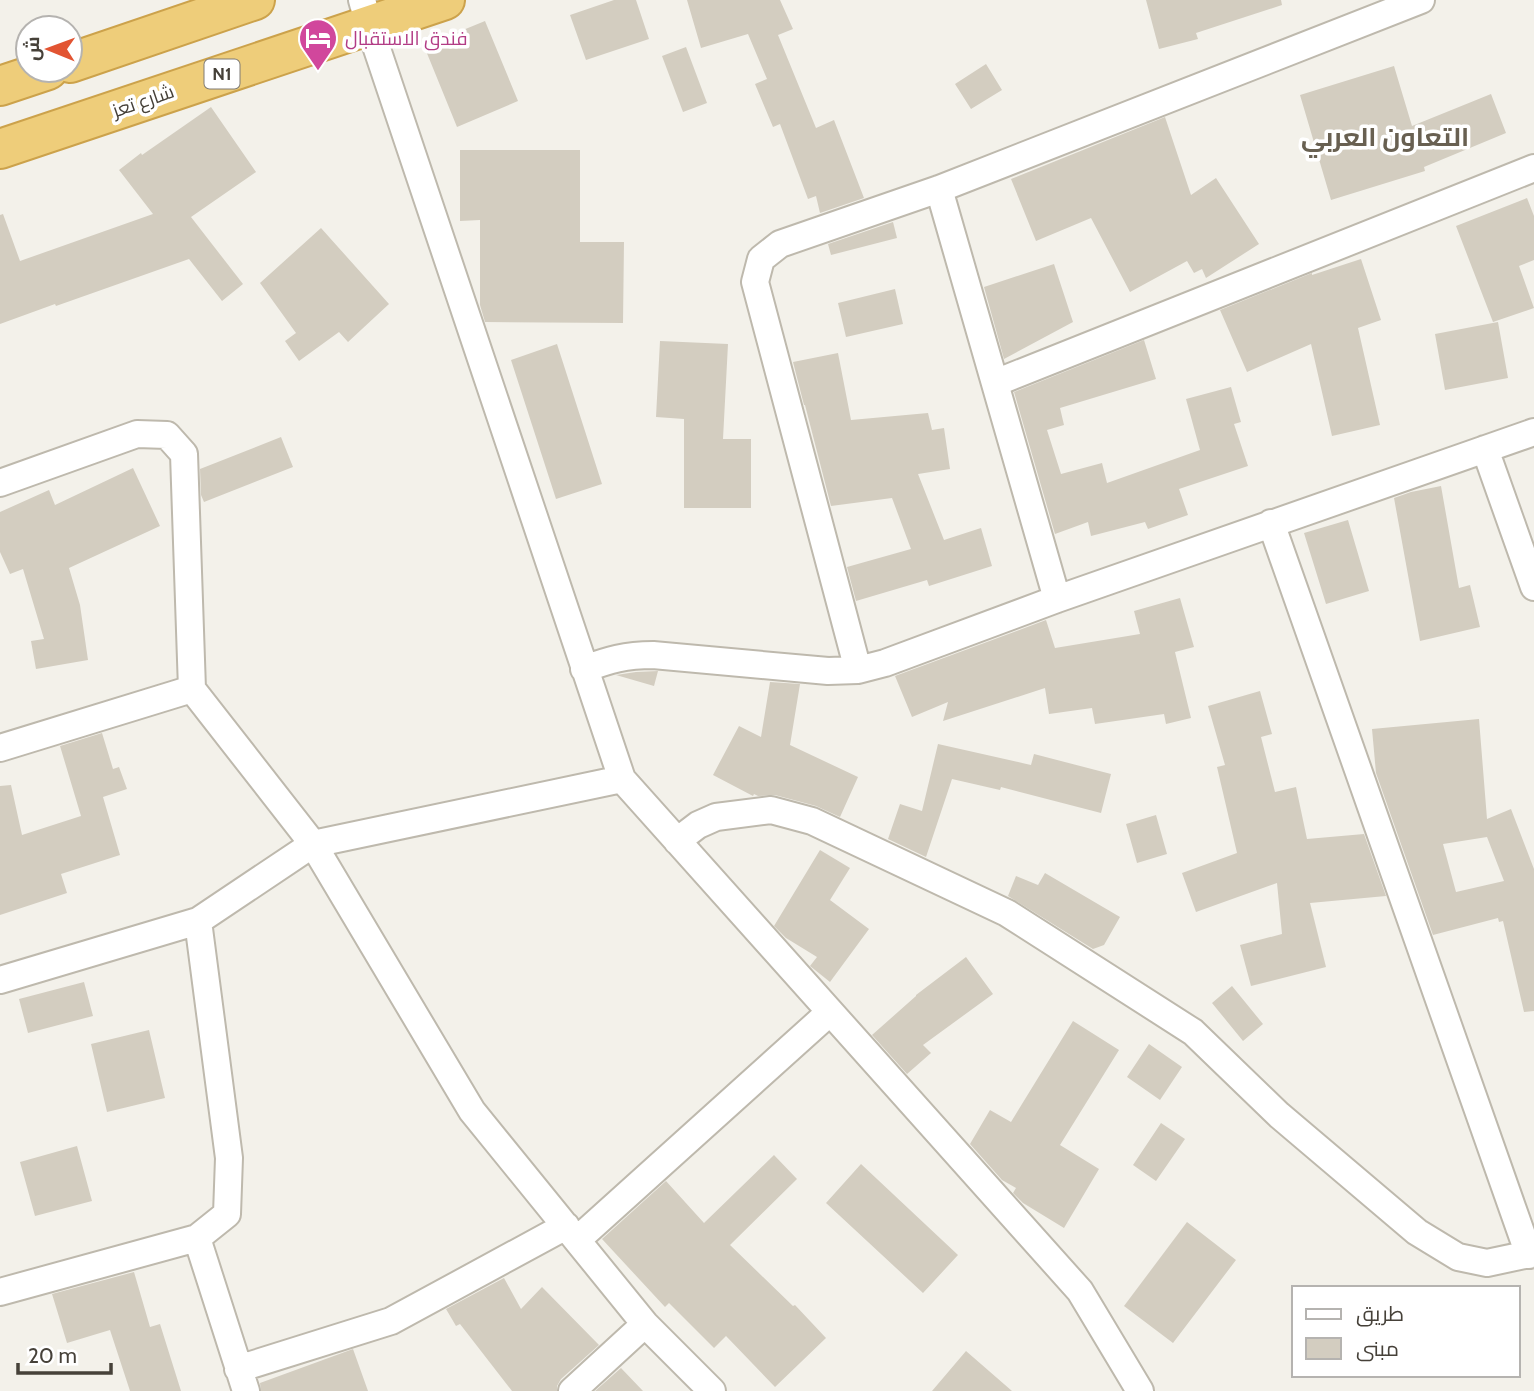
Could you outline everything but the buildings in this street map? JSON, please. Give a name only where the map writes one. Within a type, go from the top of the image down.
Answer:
[{"type":"highway","points":[[84,58],[255,0]]},
{"type":"highway","name":"شارع تعز","points":[[0,149],[366,13],[445,0]]},
{"type":"street","points":[[858,670],[755,282],[761,259],[780,244],[939,189],[1421,0]]},
{"type":"street","points":[[366,13],[622,779],[1080,1291],[1140,1391]]},
{"type":"street","points":[[995,383],[1534,168]]},
{"type":"street","points":[[939,189],[1057,599]]},
{"type":"street","points":[[584,669],[616,658],[653,655],[828,671],[858,670],[885,663],[1057,599],[1534,432]]},
{"type":"street","points":[[0,483],[137,434],[167,435],[184,454],[192,689],[313,844],[472,1111],[645,1324],[712,1391]]},
{"type":"street","points":[[1485,449],[1534,587]]},
{"type":"street","points":[[677,841],[698,825],[716,817],[771,810],[812,821],[1007,913],[1193,1032],[1279,1115],[1417,1232],[1458,1257],[1488,1263],[1531,1254],[1271,523]]},
{"type":"street","points":[[0,748],[192,689]]},
{"type":"street","points":[[0,980],[198,921],[313,844],[622,779]]},
{"type":"street","points":[[0,1292],[197,1238],[227,1214],[229,1158],[198,921]]},
{"type":"street","points":[[197,1238],[242,1380],[391,1321],[571,1233],[830,1012]]},
{"type":"street","points":[[572,1391],[645,1324]]},
{"type":"place","name":"فندق الاستقبال","points":[[318,72]]},
{"type":"district","name":"التعاون العربي","points":[[1385,137]]}]
